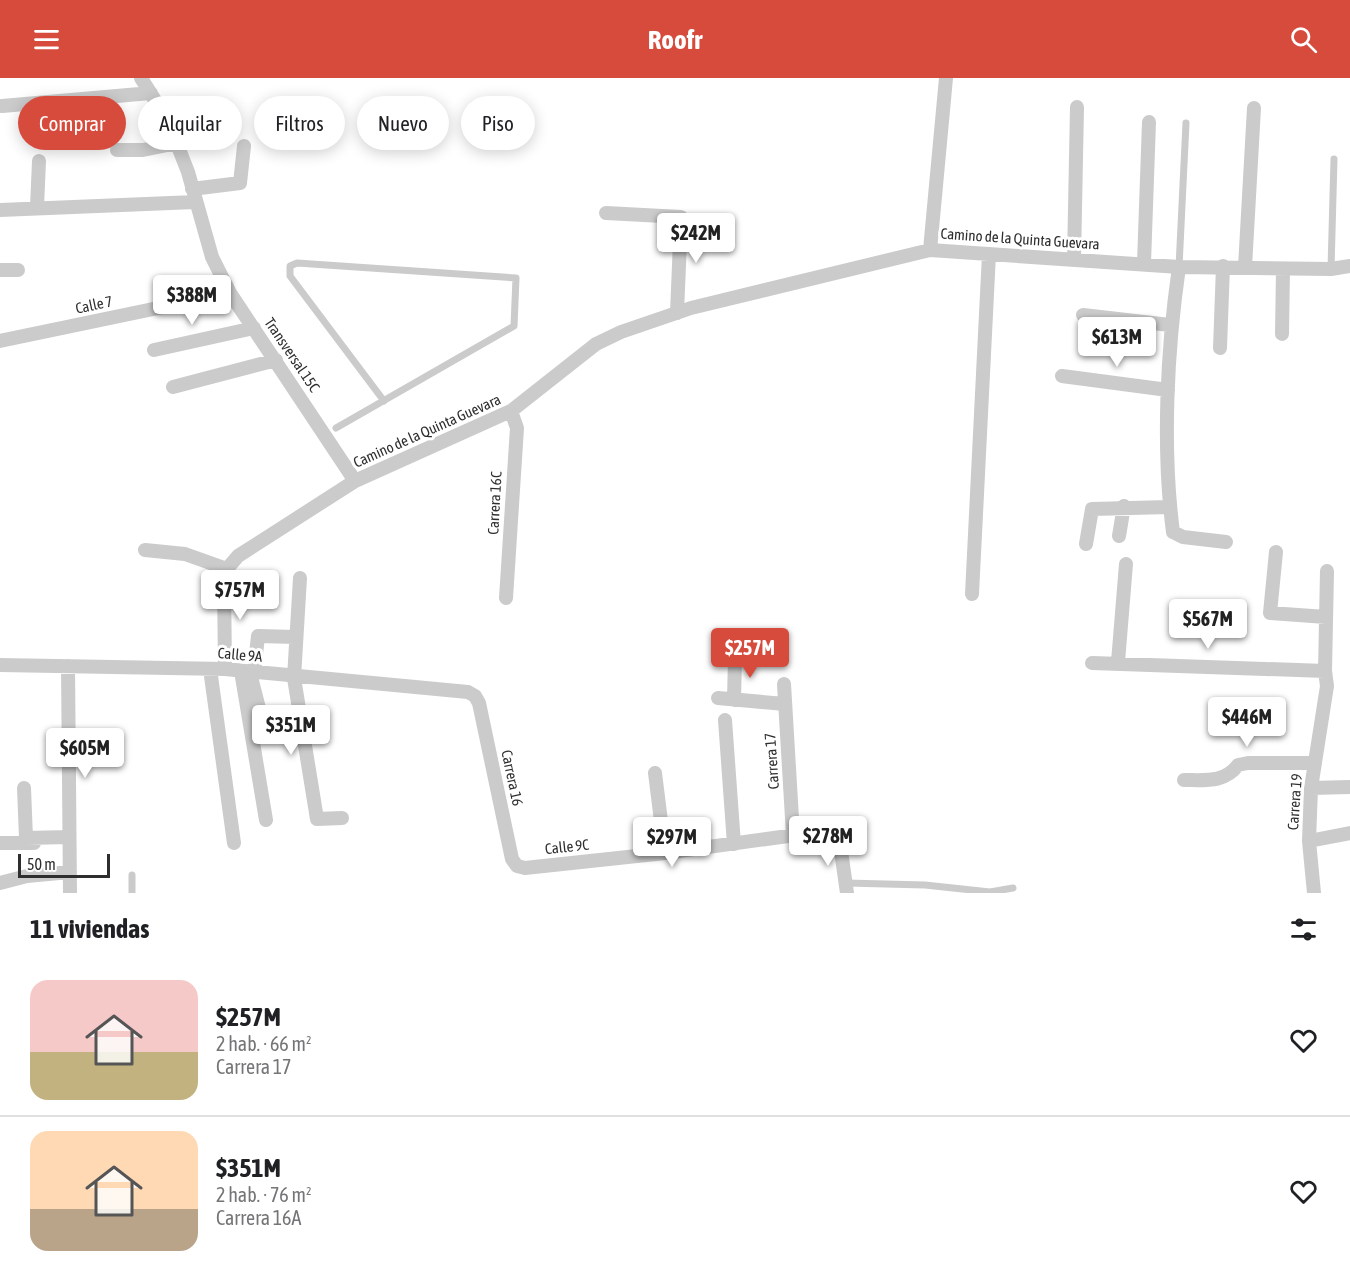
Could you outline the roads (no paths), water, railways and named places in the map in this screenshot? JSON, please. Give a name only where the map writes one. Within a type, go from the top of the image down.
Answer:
[{"type":"street","name":"Transversal 15C","points":[[141,78],[153,96]]},
{"type":"street","points":[[930,250],[946,78]]},
{"type":"street","points":[[2,106],[151,93]]},
{"type":"street","points":[[1074,260],[1077,107]]},
{"type":"street","points":[[1245,267],[1254,108]]},
{"type":"street","points":[[1144,263],[1149,122]]},
{"type":"street","points":[[0,210],[193,195],[240,183],[243,146]]},
{"type":"street","name":"Transversal 15C","points":[[179,150],[212,257],[230,292],[276,360],[331,431],[356,481]]},
{"type":"street","points":[[37,207],[39,161]]},
{"type":"street","points":[[606,213],[681,217],[677,313]]},
{"type":"street","name":"Camino de la Quinta Guevara","points":[[227,569],[238,556],[356,481],[511,411],[596,344],[621,332],[677,313],[930,250],[1179,267],[1331,269],[1350,266]]},
{"type":"street","points":[[972,594],[988,254]]},
{"type":"street","points":[[1221,348],[1223,266]]},
{"type":"street","points":[[1179,267],[1170,325],[1168,390],[1169,507],[1173,532],[1183,537],[1226,542]]},
{"type":"street","points":[[1282,334],[1283,269]]},
{"type":"street","points":[[0,270],[18,270]]},
{"type":"street","name":"Calle 7","points":[[0,341],[230,292]]},
{"type":"street","points":[[1083,315],[1170,325]]},
{"type":"street","points":[[154,350],[254,328]]},
{"type":"street","points":[[173,387],[276,360]]},
{"type":"street","points":[[1062,376],[1168,390]]},
{"type":"street","name":"Carrera 16C","points":[[506,598],[516,428],[511,411]]},
{"type":"street","points":[[1086,544],[1092,509],[1124,506],[1169,507]]},
{"type":"street","points":[[1119,536],[1124,506]]},
{"type":"street","points":[[145,550],[185,554],[227,569],[224,582],[218,669],[234,843]]},
{"type":"street","points":[[1276,552],[1270,613],[1326,617]]},
{"type":"street","points":[[1118,662],[1126,564]]},
{"type":"street","name":"Carrera 19","points":[[1314,893],[1309,841],[1311,788],[1327,686],[1325,671],[1327,571]]},
{"type":"street","points":[[300,578],[294,678],[316,819],[342,818]]},
{"type":"street","points":[[266,820],[248,672],[258,636],[296,637]]},
{"type":"street","points":[[735,658],[735,700]]},
{"type":"street","points":[[1092,663],[1118,662],[1325,671]]},
{"type":"street","name":"Calle 9A","points":[[0,665],[218,669],[294,678],[468,692],[475,696]]},
{"type":"street","points":[[68,666],[70,893]]},
{"type":"street","points":[[248,672],[263,724]]},
{"type":"street","name":"Carrera 17","points":[[784,684],[794,835]]},
{"type":"street","name":"Carrera 16","points":[[475,696],[479,703],[512,859],[517,866]]},
{"type":"street","points":[[718,698],[785,704]]},
{"type":"street","points":[[725,720],[734,844]]},
{"type":"street","points":[[1184,780],[1217,780],[1231,775],[1238,765],[1248,763],[1315,763]]},
{"type":"street","points":[[655,773],[665,853]]},
{"type":"street","points":[[1311,788],[1350,787]]},
{"type":"street","points":[[24,788],[26,838],[69,840]]},
{"type":"street","name":"Calle 9C","points":[[517,866],[525,868],[665,853],[824,831],[835,834],[840,844],[847,888]]},
{"type":"street","points":[[1309,841],[1350,833]]},
{"type":"street","points":[[0,843],[69,840]]},
{"type":"street","points":[[0,883],[27,876],[70,872]]},
{"type":"lane","points":[[1179,267],[1186,123]]},
{"type":"lane","points":[[1331,269],[1334,159]]},
{"type":"lane","points":[[331,431],[384,401],[514,326],[516,278],[297,263],[290,266],[290,276],[384,401]]},
{"type":"lane","points":[[132,875],[132,893]]},
{"type":"lane","points":[[847,888],[925,885],[990,892],[1013,888]]}]
